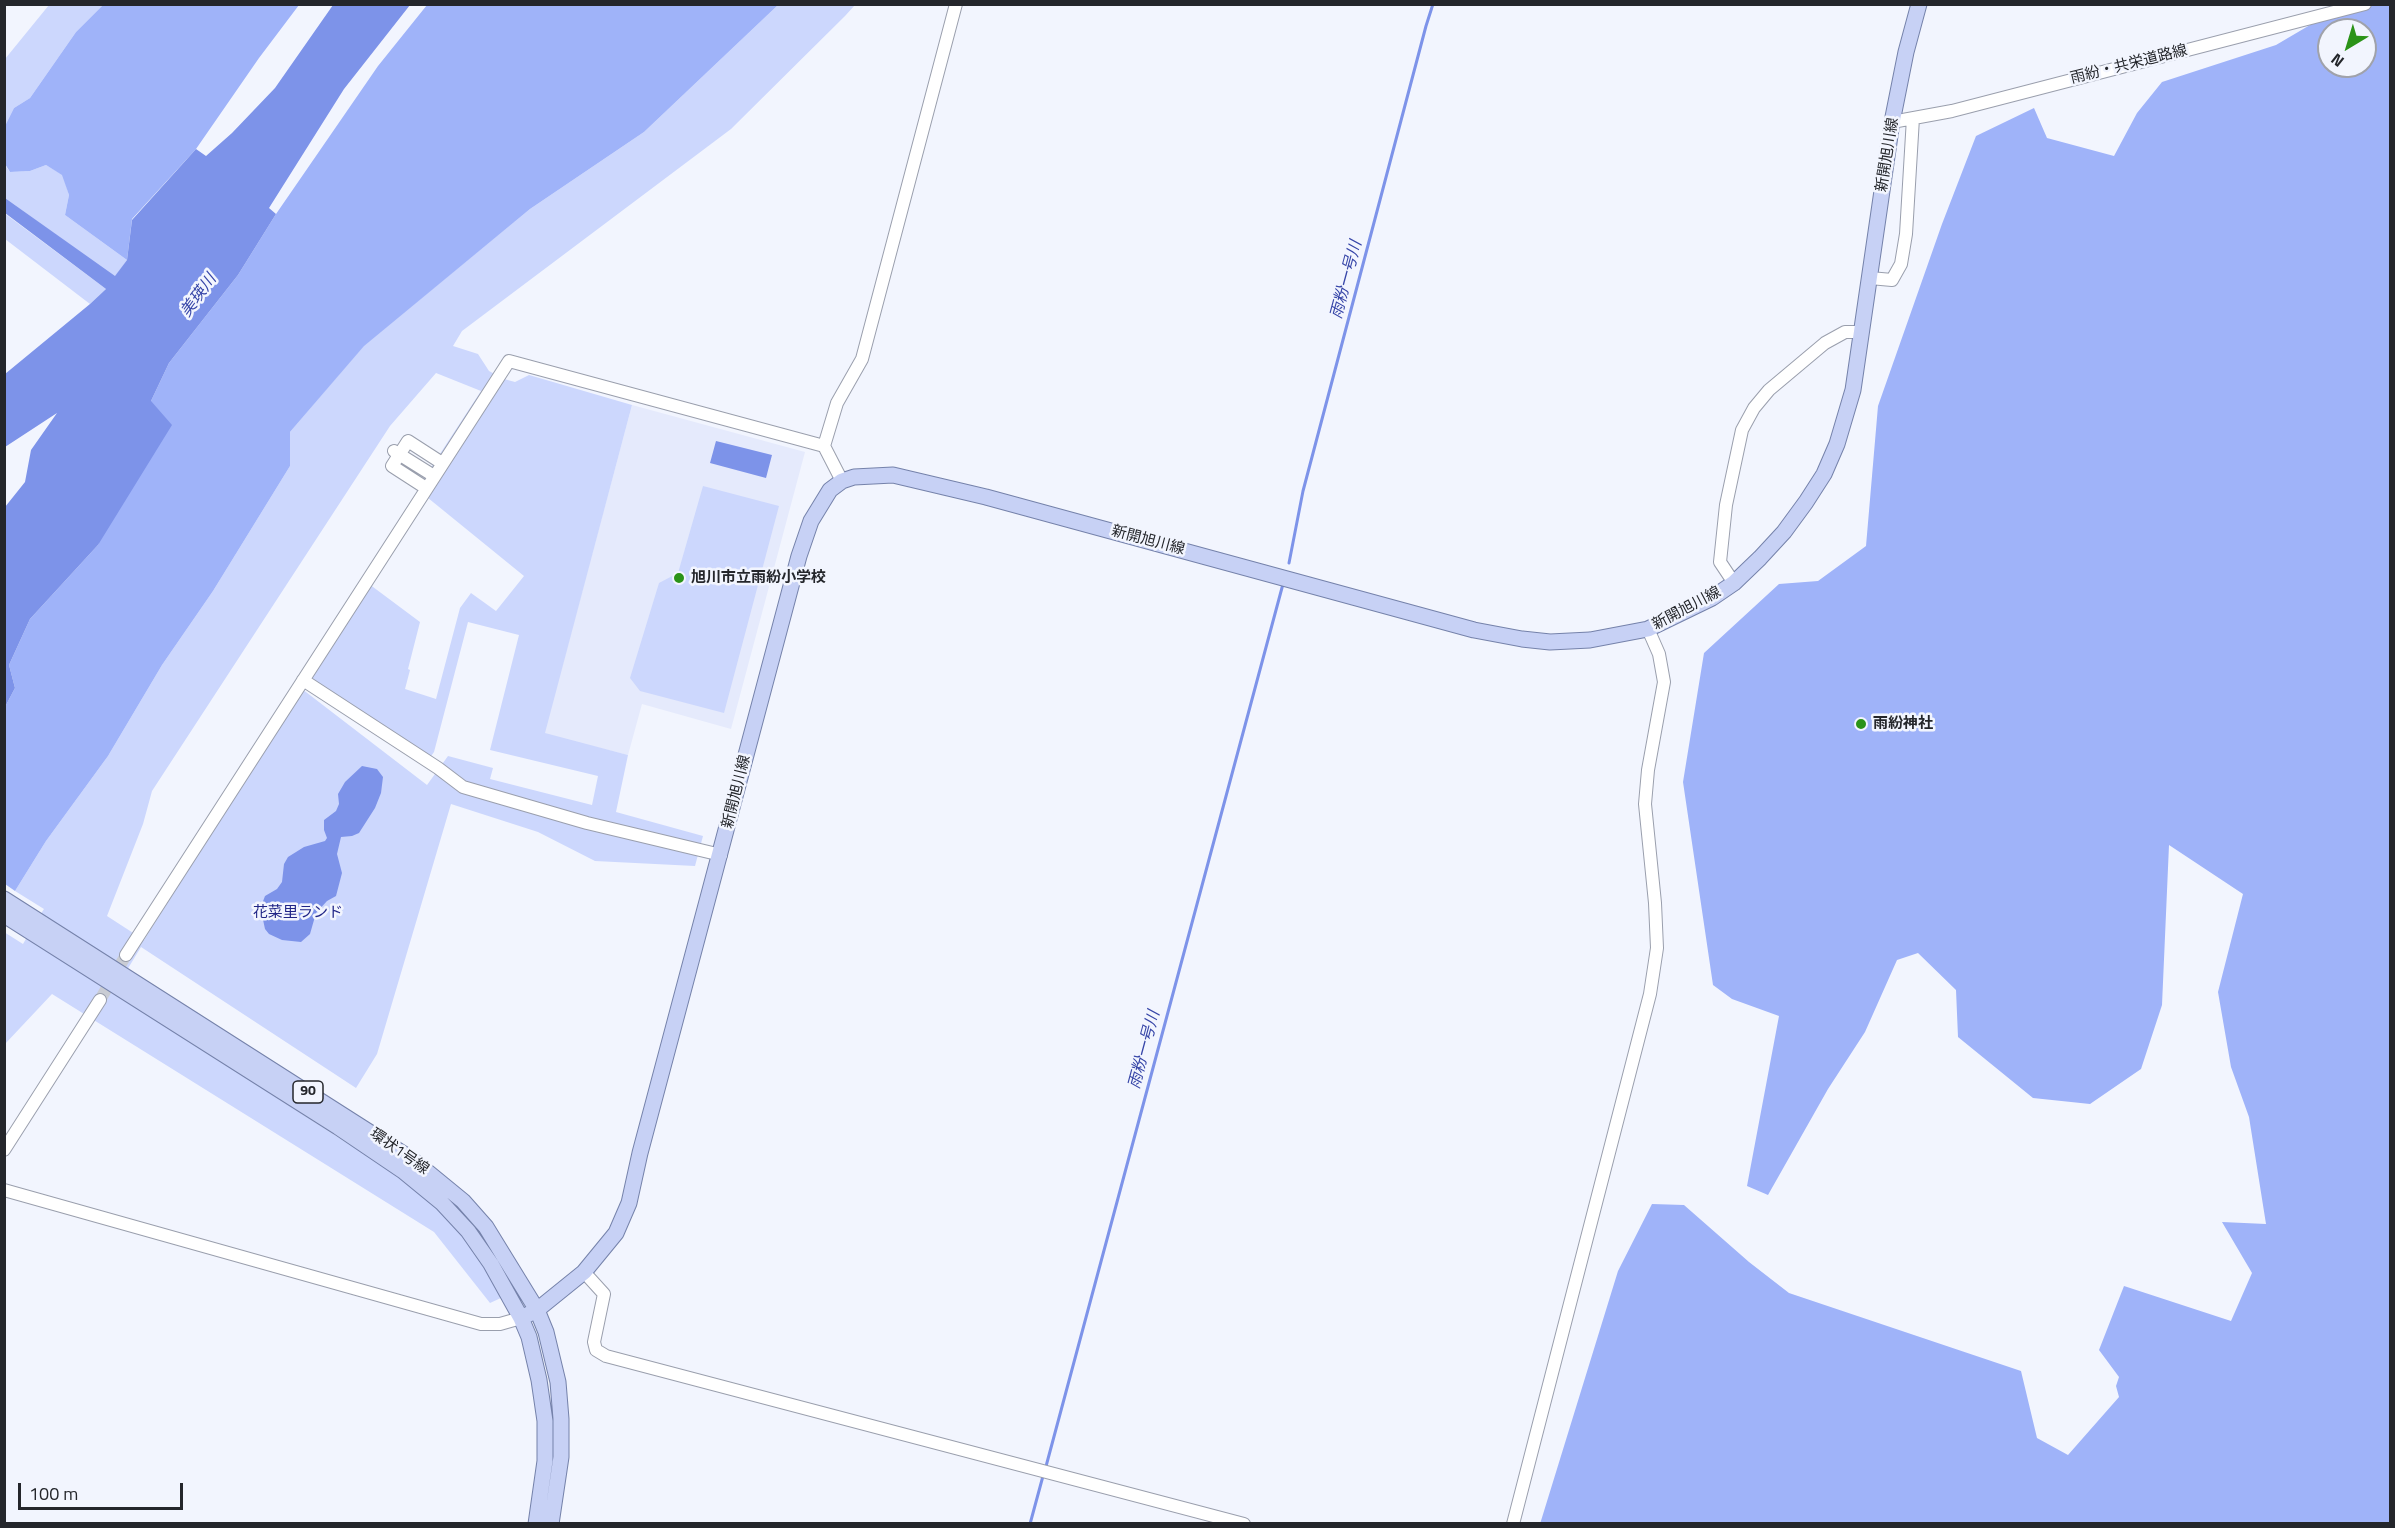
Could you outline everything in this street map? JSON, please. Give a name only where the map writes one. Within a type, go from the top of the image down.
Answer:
[{"type":"main road","name":"新開旭川線","points":[[522,1318],[537,1310],[584,1272],[616,1233],[629,1203],[643,1141],[721,855],[765,681],[811,521],[830,490],[842,481],[868,475],[893,476],[986,497],[1474,630],[1522,639],[1550,642],[1590,639],[1648,629],[1712,598],[1734,583],[1784,532],[1824,474],[1837,444],[1853,390],[1892,122],[1906,52],[1919,4]]},
{"type":"main road","name":"90","points":[[4,899],[34,926]]},
{"type":"main road","name":"90","points":[[4,915],[34,926]]},
{"type":"main road","name":"環状1号線","points":[[34,926],[413,1160],[463,1201],[486,1227],[537,1310],[546,1332],[558,1382],[561,1457],[551,1524]]},
{"type":"main road","name":"環状1号線","points":[[34,926],[403,1171],[442,1203],[468,1231],[491,1264],[522,1318],[539,1380],[545,1421],[545,1461],[536,1524]]},
{"type":"street","points":[[842,481],[824,446],[837,404],[862,358],[956,4]]},
{"type":"street","name":"雨紛・共栄道路線","points":[[1892,122],[1963,108],[2365,4]]},
{"type":"street","points":[[1870,278],[1892,280],[1901,264],[1906,234],[1913,118]]},
{"type":"street","points":[[1734,583],[1720,562],[1726,505],[1742,430],[1754,408],[1769,390],[1825,344],[1845,332],[1862,332]]},
{"type":"street","points":[[126,955],[509,361],[824,446]]},
{"type":"street","points":[[426,488],[392,466],[408,441],[442,463]]},
{"type":"street","points":[[401,455],[434,476]]},
{"type":"street","points":[[1513,1524],[1647,1005],[1657,948],[1645,804],[1648,770],[1664,682],[1659,654],[1648,629]]},
{"type":"street","points":[[303,680],[438,768],[463,787],[587,823],[721,855]]},
{"type":"street","points":[[4,1150],[99,1000]]},
{"type":"street","points":[[4,1190],[481,1324],[500,1324],[522,1318]]},
{"type":"street","points":[[584,1272],[604,1294],[594,1342],[596,1350],[606,1356],[1244,1524]]},
{"type":"shaded area","points":[[103,5],[299,5],[196,149],[132,219],[127,260],[65,215],[69,195],[62,175],[46,165],[30,171],[10,172],[5,164],[5,126],[14,108],[30,98],[76,32]]},
{"type":"shaded area","points":[[427,5],[778,5],[644,132],[530,209],[364,346],[290,432],[290,466],[213,591],[162,665],[108,756],[46,841],[15,891],[5,884],[5,707],[15,688],[9,665],[30,619],[98,545],[151,401],[169,363],[238,275],[276,214],[378,66]]},
{"type":"shaded area","points":[[2344,5],[2390,5],[2390,1523],[1540,1524],[1618,1271],[1652,1204],[1684,1205],[1749,1262],[1789,1293],[2021,1371],[2037,1438],[2068,1455],[2119,1397],[2116,1386],[2119,1377],[2099,1350],[2124,1286],[2231,1321],[2252,1273],[2222,1222],[2266,1224],[2249,1117],[2231,1067],[2218,992],[2243,894],[2169,845],[2162,1005],[2141,1069],[2090,1104],[2033,1098],[1958,1037],[1956,990],[1918,953],[1897,960],[1865,1032],[1828,1089],[1768,1195],[1747,1186],[1779,1016],[1732,999],[1713,985],[1683,782],[1704,653],[1779,584],[1818,581],[1866,546],[1878,406],[1942,224],[1976,136],[2034,108],[2047,138],[2114,156],[2137,113],[2162,82],[2276,45],[2317,21],[2317,78],[2377,78],[2377,18],[2322,18]]},
{"type":"shaded area","name":"旭川市立雨紛小学校","points":[[632,405],[805,452],[731,729],[642,704],[628,755],[544,734]]},
{"type":"green space","points":[[49,5],[103,5],[76,32],[30,98],[14,108],[5,126],[5,59]]},
{"type":"green space","name":"花菜里ランド","points":[[778,5],[855,5],[731,129],[462,331],[453,346],[478,354],[489,371],[504,379],[515,382],[529,375],[632,405],[545,733],[628,755],[616,812],[703,836],[695,866],[595,861],[538,832],[451,804],[377,1054],[356,1088],[141,947],[127,970],[40,915],[44,909],[15,891],[46,841],[108,756],[162,665],[213,591],[290,466],[290,432],[364,345],[530,209],[644,132]],"holes":[[[436,373],[481,391],[417,489],[524,576],[496,611],[471,593],[460,608],[436,699],[405,689],[420,622],[369,584],[311,674],[312,682],[429,759],[434,752],[468,622],[519,635],[490,750],[598,776],[592,805],[490,779],[493,768],[448,756],[427,785],[302,689],[144,940],[107,916],[143,824],[152,791],[390,426]]]},
{"type":"green space","points":[[4,164],[10,172],[30,171],[46,165],[63,175],[69,195],[65,215],[127,260],[115,277],[5,198]]},
{"type":"green space","points":[[4,213],[106,289],[90,304],[5,239]]},
{"type":"green space","points":[[703,486],[779,506],[724,713],[640,691],[630,678],[659,583],[678,573]]},
{"type":"green space","points":[[4,932],[23,944],[27,937],[397,1175],[440,1210],[463,1236],[503,1297],[490,1303],[434,1232],[52,994],[5,1044]]},
{"type":"water","name":"美瑛川","points":[[333,5],[410,5],[344,89],[269,208],[276,214],[238,275],[169,363],[151,401],[172,425],[98,545],[30,619],[9,665],[15,688],[5,707],[5,507],[25,482],[31,450],[57,413],[5,447],[5,374],[106,289],[5,213],[5,198],[115,276],[127,260],[132,220],[196,149],[206,156],[232,133],[275,88]]},
{"type":"water","points":[[716,441],[772,455],[766,478],[710,463]]},
{"type":"water","points":[[362,766],[377,769],[383,777],[381,793],[375,808],[359,833],[341,837],[337,854],[342,873],[336,896],[327,901],[316,913],[310,934],[301,942],[282,940],[269,934],[265,929],[262,915],[265,896],[277,889],[282,882],[284,864],[288,857],[304,847],[325,841],[327,838],[324,820],[336,811],[339,804],[338,794],[345,782]]},
{"type":"waterway","name":"雨粉一号川","points":[[1289,563],[1303,491],[1433,4]]},
{"type":"waterway","name":"雨粉一号川","points":[[1045,1470],[1283,584]]},
{"type":"waterway","name":"雨粉一号川","points":[[1030,1524],[1043,1476]]},
{"type":"tunnel","points":[[100,1000],[126,955]]},
{"type":"place","name":"旭川市立雨紛小学校","points":[[679,578]]},
{"type":"place","name":"雨紛神社","points":[[1861,724]]}]
